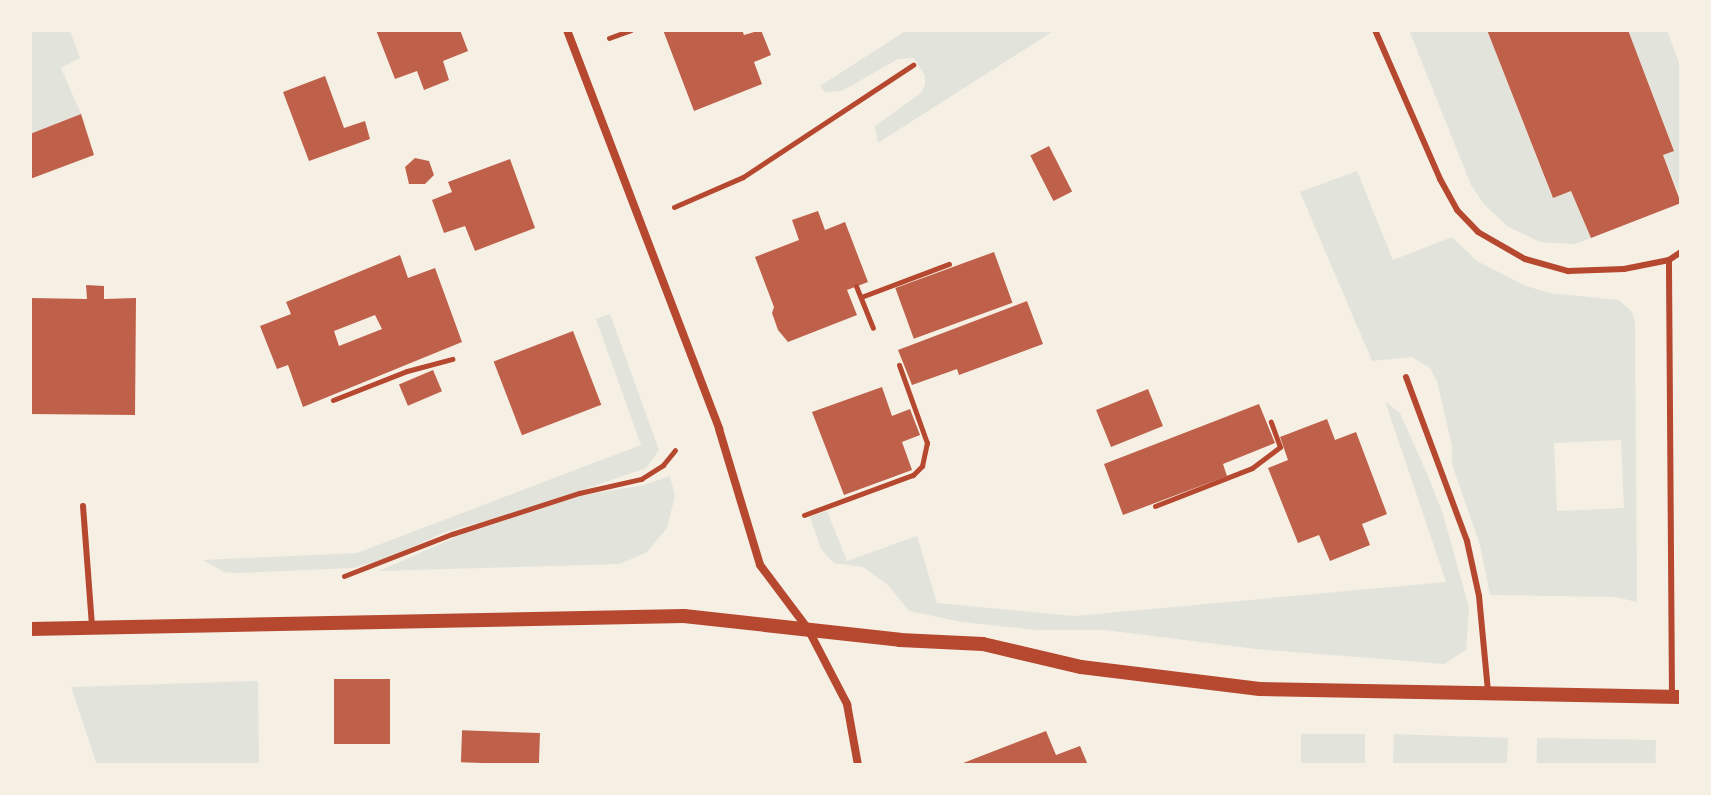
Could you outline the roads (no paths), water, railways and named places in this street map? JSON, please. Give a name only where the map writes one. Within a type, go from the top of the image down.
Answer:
[{"type":"street","points":[[567,30],[719,429],[760,565],[808,629],[847,704],[858,765]]},
{"type":"street","points":[[30,629],[684,616],[900,640],[983,644],[1081,667],[1260,689],[1676,697]]},
{"type":"lane","points":[[1375,30],[1440,179],[1457,210],[1478,232],[1499,247],[1525,259],[1568,271],[1611,270],[1669,260],[1681,252]]},
{"type":"lane","points":[[1669,260],[1676,697]]},
{"type":"lane","points":[[1406,377],[1467,541],[1479,596],[1488,693]]},
{"type":"lane","points":[[83,506],[93,629]]}]
